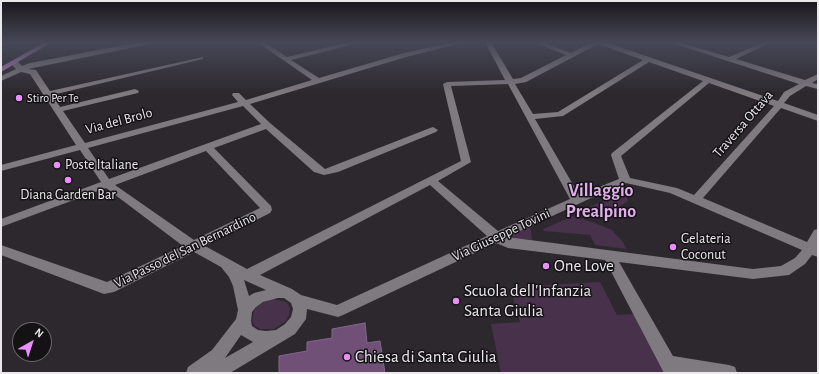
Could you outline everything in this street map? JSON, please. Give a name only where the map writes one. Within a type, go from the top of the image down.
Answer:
[{"type":"main road","points":[[1,70],[20,59]]},
{"type":"street","points":[[1,78],[22,70],[30,65],[65,59]]},
{"type":"street","points":[[47,94],[195,59]]},
{"type":"street","points":[[287,59],[317,80]]},
{"type":"street","name":"Via del Brolo","points":[[1,168],[82,145],[244,103],[389,59]]},
{"type":"street","points":[[498,59],[576,200]]},
{"type":"street","points":[[247,275],[466,162],[447,84],[510,82],[523,80],[562,59]]},
{"type":"street","points":[[530,117],[560,114],[648,59]]},
{"type":"street","points":[[650,59],[818,118]]},
{"type":"street","points":[[729,60],[818,87]]},
{"type":"street","points":[[14,63],[22,70],[33,72],[108,185],[183,240],[247,275],[292,297],[300,309],[298,319],[290,329],[222,369],[211,373]]},
{"type":"street","name":"Traversa Ottava","points":[[696,199],[787,94],[818,76]]},
{"type":"street","points":[[708,80],[616,154],[625,180],[673,190],[814,250]]},
{"type":"street","points":[[58,110],[135,91]]},
{"type":"street","points":[[236,95],[267,125],[318,170],[324,172],[334,170],[434,130]]},
{"type":"street","points":[[1,224],[267,125]]},
{"type":"street","name":"Via Passo del San Bernardino","points":[[1,250],[104,288],[109,288],[266,210],[265,206],[208,148]]},
{"type":"street","points":[[430,180],[496,237],[508,243],[609,254],[753,274],[784,271],[800,261],[814,250],[818,233]]},
{"type":"street","name":"Via Giuseppe Tovini","points":[[292,297],[338,311],[576,200],[625,180]]},
{"type":"street","points":[[609,254],[670,368],[728,373]]},
{"type":"street","points":[[223,262],[235,274],[240,286],[246,330],[254,336],[266,338],[279,336]]},
{"type":"street","points":[[194,373],[218,354],[251,303],[259,297],[278,292],[292,297]]},
{"type":"shaded area","points":[[625,188],[628,201],[601,219],[595,215],[591,206],[607,200],[600,193],[609,189]]},
{"type":"shaded area","points":[[573,216],[612,230],[627,249],[595,245],[590,235],[544,231],[543,229]]},
{"type":"shaded area","points":[[530,223],[532,240],[514,238],[511,235]]},
{"type":"shaded area","points":[[600,282],[617,315],[635,314],[667,373],[501,373],[491,324],[520,322],[510,287]]},
{"type":"shaded area","points":[[271,299],[284,301],[288,304],[290,309],[289,315],[286,321],[274,329],[260,329],[255,326],[252,321],[254,310],[258,305]]},
{"type":"building","points":[[365,323],[367,343],[380,341],[385,373],[279,373],[279,356],[307,351],[307,342],[332,338],[332,329]]},
{"type":"place","name":"Stiro Per Te","points":[[19,98]]},
{"type":"place","name":"Poste Italiane","points":[[57,165]]},
{"type":"place","name":"Diana Garden Bar","points":[[68,180]]},
{"type":"place","name":"Gelateria Coconut","points":[[673,247]]},
{"type":"place","name":"One Love","points":[[546,266]]},
{"type":"place","name":"Scuola dell'Infanzia Santa Giulia","points":[[456,301]]},
{"type":"place","name":"Chiesa di Santa Giulia","points":[[347,357]]},
{"type":"district","name":"Villaggio Prealpino","points":[[601,201]]}]
